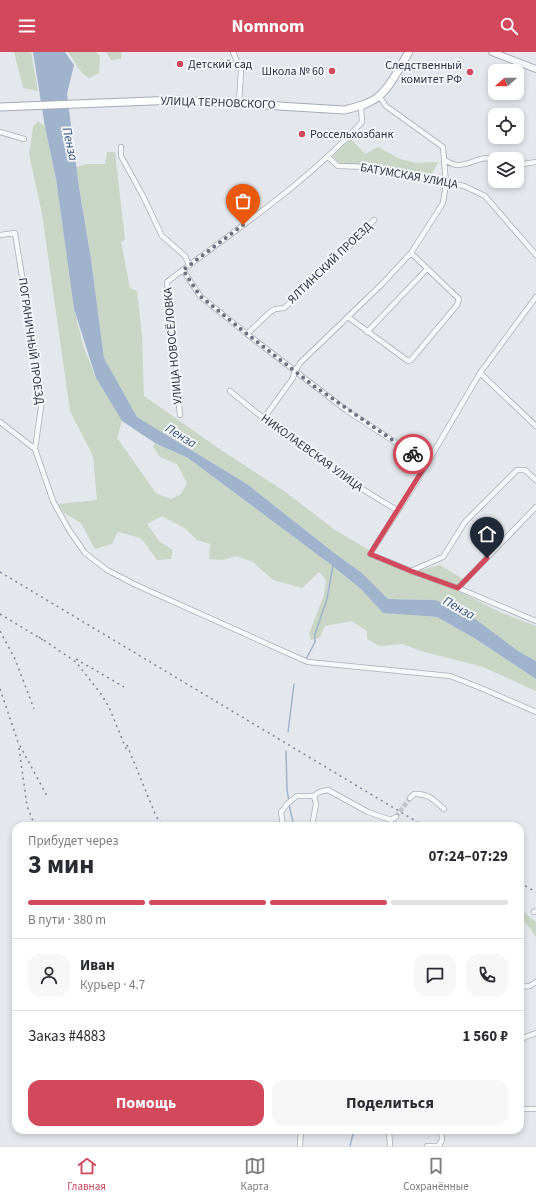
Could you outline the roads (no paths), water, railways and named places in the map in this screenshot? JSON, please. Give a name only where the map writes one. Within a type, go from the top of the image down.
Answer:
[{"type":"main road","name":"УЛИЦА ТЕРНОВСКОГО","points":[[0,106],[177,100],[344,110],[361,106],[379,96],[390,83],[409,52]]},
{"type":"street","points":[[233,52],[241,71],[239,103]]},
{"type":"street","points":[[492,52],[536,69]]},
{"type":"street","points":[[264,418],[293,378],[300,363],[382,284],[411,253],[443,203],[446,183],[443,147],[386,106],[379,96]]},
{"type":"street","name":"УЛИЦА НОВОСЁЛОВКА","points":[[180,415],[167,282],[264,210],[328,157],[362,122],[361,106]]},
{"type":"street","points":[[0,132],[24,139]]},
{"type":"street","points":[[122,147],[121,156],[143,196],[162,236],[185,256],[190,265]]},
{"type":"street","name":"БАТУМСКАЯ УЛИЦА","points":[[328,157],[338,166],[370,167],[464,186],[485,196],[536,255]]},
{"type":"street","points":[[444,160],[454,165],[459,165],[488,157]]},
{"type":"street","points":[[524,164],[536,162]]},
{"type":"street","name":"ЯЛТИНСКИЙ ПРОЕЗД","points":[[247,334],[270,312],[275,309],[284,308],[291,302],[353,243],[374,220]]},
{"type":"street","name":"ПОГРАНИЧНЫЙ ПРОЕЗД","points":[[0,235],[15,233],[42,400],[36,449]]},
{"type":"street","points":[[348,317],[408,361],[411,360],[440,326],[459,300],[411,253]]},
{"type":"street","points":[[367,332],[427,269]]},
{"type":"street","points":[[183,270],[200,296],[247,334],[346,410],[427,463]]},
{"type":"street","points":[[536,296],[480,373],[427,463],[370,554],[458,588],[536,621]]},
{"type":"street","points":[[480,373],[536,426]]},
{"type":"street","name":"НИКОЛАЕВСКАЯ УЛИЦА","points":[[230,391],[298,444],[363,490],[397,510]]},
{"type":"street","points":[[0,422],[36,449],[53,501],[69,530],[85,553],[107,570],[136,585],[308,662],[450,676],[536,712]]},
{"type":"street","points":[[411,571],[444,557],[465,522],[516,470],[525,470],[536,480]]},
{"type":"street","points":[[458,588],[536,507]]},
{"type":"street","points":[[282,822],[280,812],[297,796],[314,796],[319,792],[328,790],[368,812],[391,820],[396,817]]},
{"type":"street","points":[[410,798],[414,794],[422,793],[430,796],[444,809]]},
{"type":"street","points":[[313,822],[316,804],[314,796]]},
{"type":"street","points":[[524,987],[530,986],[536,982]]},
{"type":"street","points":[[524,1038],[536,1033]]},
{"type":"street","points":[[524,1109],[536,1108]]},
{"type":"street","points":[[300,1146],[301,1134]]},
{"type":"street","points":[[389,1134],[390,1146]]},
{"type":"street","points":[[427,1146],[439,1146],[442,1140],[441,1134]]},
{"type":"water","name":"Пенза","points":[[33,52],[65,52],[74,65],[67,94],[104,358],[137,417],[247,484],[362,573],[388,599],[435,600],[463,610],[518,651],[536,661],[536,679],[474,638],[437,617],[383,613],[361,589],[330,564],[188,458],[155,443],[122,421],[96,378],[74,309],[56,179],[45,127]]},
{"type":"waterway","points":[[306,659],[315,642],[315,634],[327,599],[333,565]]},
{"type":"waterway","points":[[288,732],[294,684]]},
{"type":"waterway","points":[[286,751],[287,790],[289,801]]},
{"type":"waterway","points":[[289,805],[293,822]]},
{"type":"waterway","points":[[350,1146],[353,1134]]},
{"type":"tunnel","points":[[396,817],[410,798]]},
{"type":"railway","points":[[0,572],[417,822]]},
{"type":"railway","points":[[0,614],[43,640]]},
{"type":"railway","points":[[0,631],[15,659],[34,709]]},
{"type":"railway","points":[[39,637],[76,662],[101,694],[109,707],[127,751]]},
{"type":"railway","points":[[76,659],[124,687]]},
{"type":"railway","points":[[0,689],[18,742],[47,796]]},
{"type":"railway","points":[[127,745],[156,816],[160,822]]},
{"type":"railway","points":[[19,748],[27,806],[33,822]]},
{"type":"railway","points":[[524,885],[536,892]]},
{"type":"place","name":"Детский сад","points":[[180,64]]},
{"type":"place","name":"Школа № 60","points":[[332,71]]},
{"type":"place","name":"Следственный комитет РФ","points":[[470,72]]},
{"type":"place","name":"Россельхозбанк","points":[[302,134]]}]
